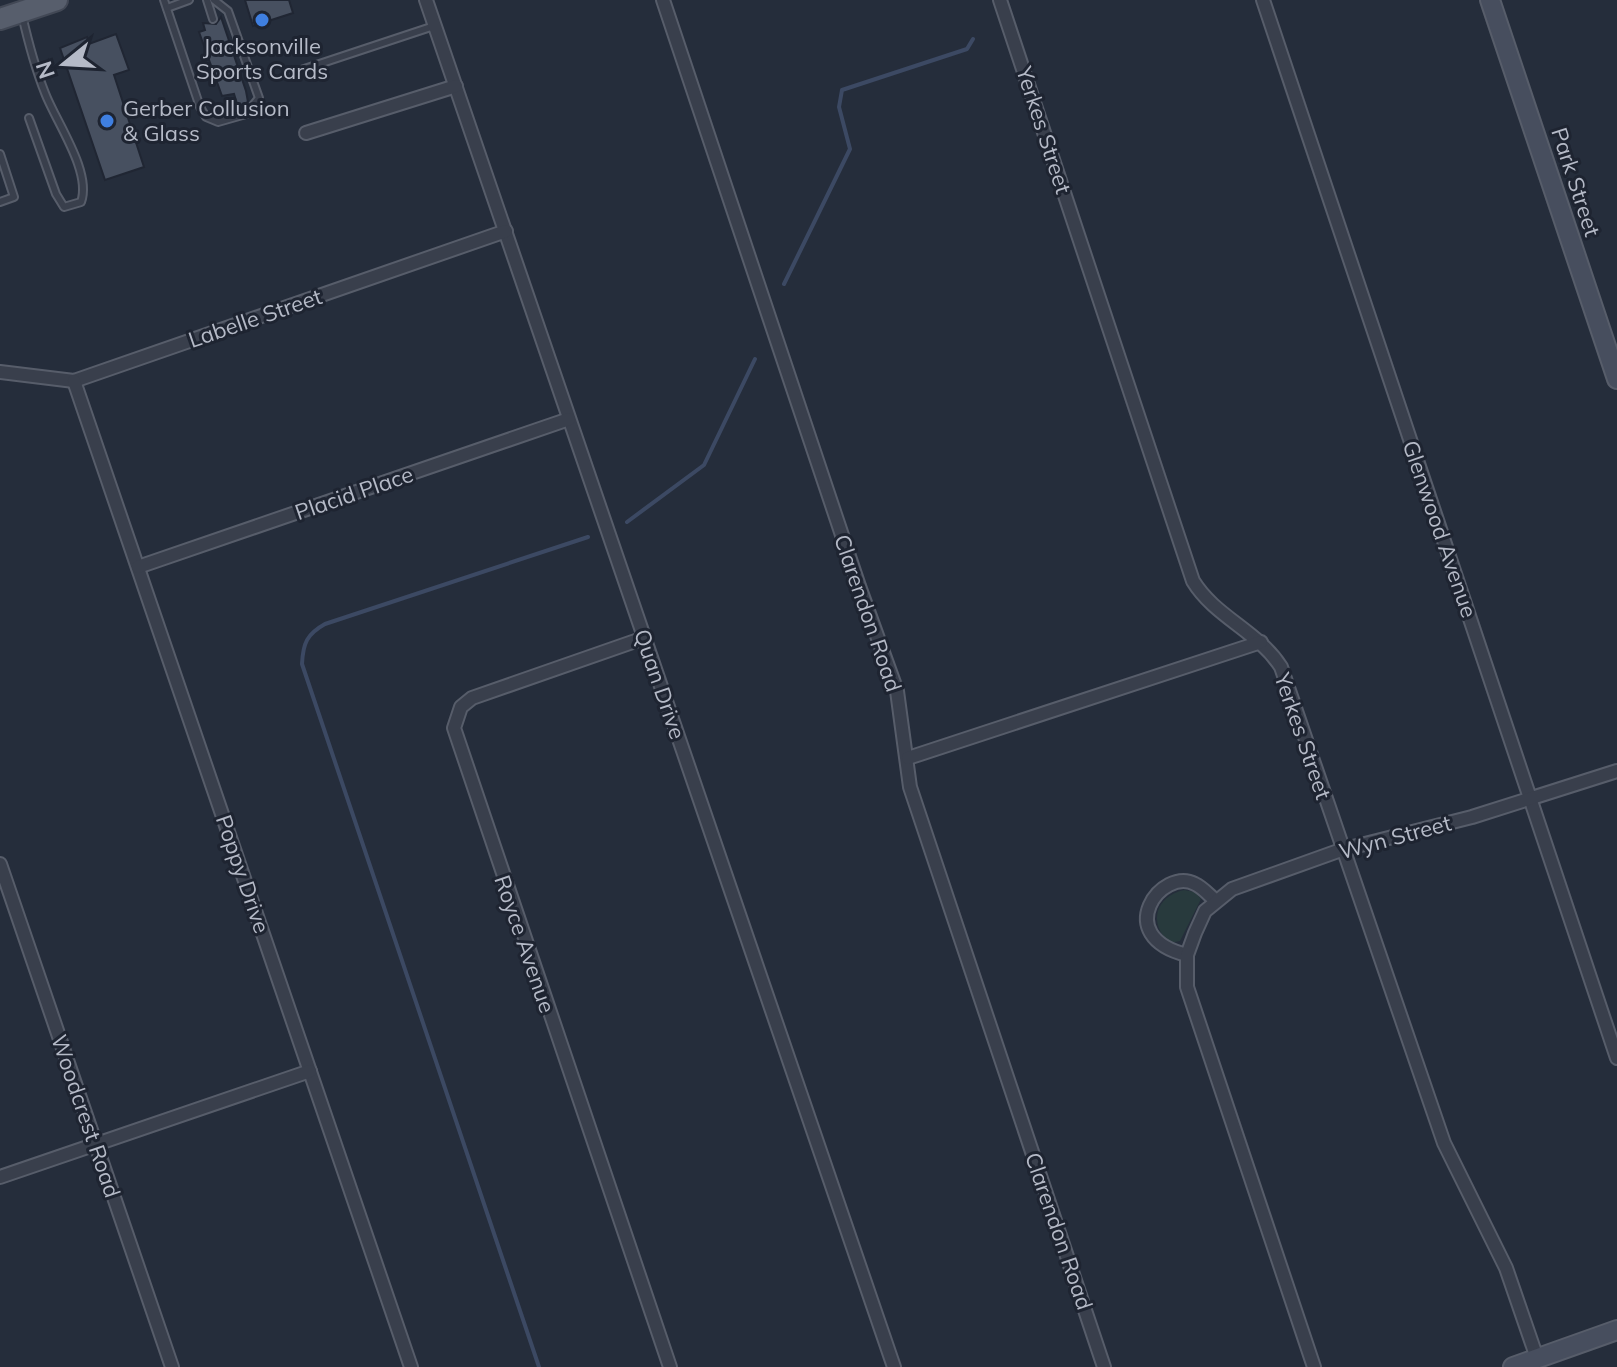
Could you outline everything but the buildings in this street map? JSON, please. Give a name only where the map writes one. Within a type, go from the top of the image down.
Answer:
[{"type":"main road","points":[[0,19],[57,0]]},
{"type":"street","name":"Quan Drive","points":[[426,0],[894,1367]]},
{"type":"street","name":"Clarendon Road","points":[[663,0],[897,691],[910,787],[1104,1367]]},
{"type":"street","name":"Yerkes Street","points":[[1000,0],[1193,581],[1203,597],[1261,642],[1281,667],[1341,850],[1444,1143],[1506,1268],[1537,1358]]},
{"type":"street","name":"Glenwood Avenue","points":[[1263,0],[1617,1058]]},
{"type":"street","name":"Park Street","points":[[1490,0],[1617,379]]},
{"type":"street","points":[[306,133],[456,86]]},
{"type":"street","name":"Labelle Street","points":[[0,372],[74,381],[506,231]]},
{"type":"street","name":"Poppy Drive","points":[[74,381],[411,1367]]},
{"type":"street","name":"Placid Place","points":[[138,567],[569,419]]},
{"type":"street","name":"Royce Avenue","points":[[644,638],[472,698],[461,707],[454,728],[670,1367]]},
{"type":"street","points":[[908,758],[1261,642]]},
{"type":"street","name":"Wyn Street","points":[[1215,900],[1255,879],[1341,850],[1530,800],[1617,771]]},
{"type":"street","name":"Woodcrest Road","points":[[0,864],[172,1367]]},
{"type":"street","points":[[1187,955],[1164,949],[1152,936],[1147,919],[1150,902],[1163,887],[1179,880],[1194,883],[1215,900],[1195,933],[1187,955],[1187,987],[1314,1367]]},
{"type":"street","points":[[0,1177],[310,1071]]},
{"type":"street","points":[[1513,1367],[1617,1330]]},
{"type":"lane","points":[[189,0],[166,4],[206,117],[218,122],[246,114],[259,98],[228,11],[214,0]]},
{"type":"lane","points":[[207,0],[213,19]]},
{"type":"lane","points":[[21,12],[46,95],[63,128],[85,190],[81,202],[64,207],[56,194],[29,118]]},
{"type":"lane","points":[[286,75],[435,26]]},
{"type":"lane","points":[[243,105],[246,114]]},
{"type":"lane","points":[[0,154],[14,197],[0,202]]},
{"type":"shaded area","points":[[1184,890],[1195,892],[1201,899],[1180,941],[1170,943],[1159,927],[1158,911],[1167,898]]},
{"type":"waterway","points":[[784,284],[850,149],[839,107],[842,90],[967,49],[973,39]]},
{"type":"waterway","points":[[627,522],[704,465],[755,359]]},
{"type":"waterway","points":[[539,1367],[302,664],[307,640],[325,624],[588,537]]},
{"type":"place","name":"Jacksonville Sports Cards","points":[[262,20]]},
{"type":"place","name":"Gerber Collusion & Glass","points":[[107,121]]}]
